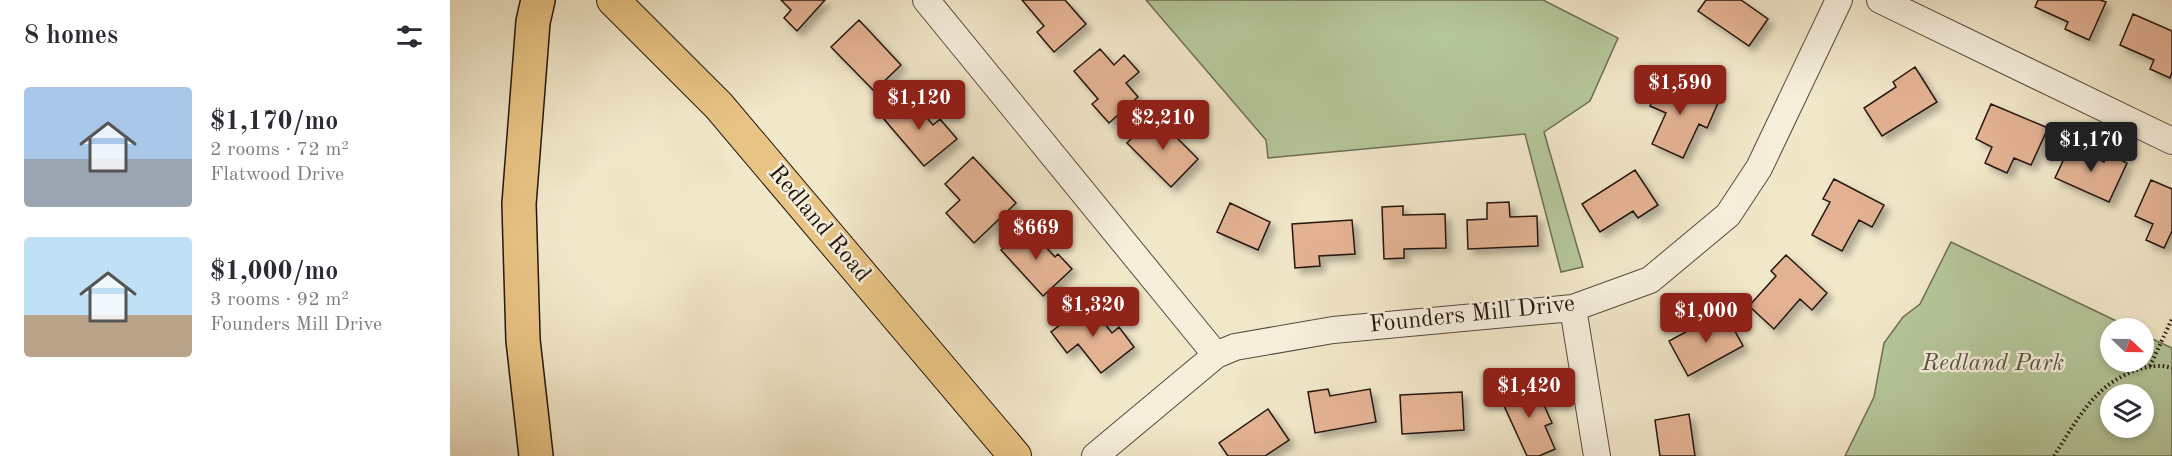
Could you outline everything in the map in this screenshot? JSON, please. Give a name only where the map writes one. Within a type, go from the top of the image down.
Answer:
[{"type":"highway","points":[[536,456],[524,340],[519,204],[533,22],[538,0]]},
{"type":"main road","name":"Redland Road","points":[[613,0],[719,106],[1015,456]]},
{"type":"street","points":[[926,0],[1216,355]]},
{"type":"street","name":"Founders Mill Drive","points":[[1095,456],[1216,355],[1234,347],[1333,330],[1573,308],[1650,280],[1728,215],[1759,168],[1839,0]]},
{"type":"street","points":[[1880,0],[2172,141]]},
{"type":"street","points":[[1573,308],[1597,456]]},
{"type":"path","points":[[2154,357],[2172,319]]},
{"type":"path","points":[[2154,366],[2162,365],[2172,368]]},
{"type":"path","points":[[2055,456],[2097,394],[2119,378],[2133,372]]},
{"type":"green space","points":[[1146,0],[1543,0],[1618,38],[1590,101],[1544,132],[1583,267],[1561,272],[1525,134],[1268,158],[1266,140]]},
{"type":"green space","name":"Redland Park","points":[[1951,242],[2110,318],[2100,318],[2100,372],[2154,372],[2154,340],[2172,348],[2172,456],[1845,456],[1874,397],[1884,343],[1903,317],[1920,304]]},
{"type":"building","points":[[781,0],[825,0],[797,31],[784,18],[791,10]]},
{"type":"building","points":[[1022,0],[1065,0],[1086,24],[1054,52],[1037,32],[1044,26]]},
{"type":"building","points":[[1706,0],[1741,0],[1768,19],[1749,46],[1698,11]]},
{"type":"building","points":[[2038,0],[2100,0],[2106,2],[2089,40],[2065,29],[2068,22],[2035,7]]},
{"type":"building","points":[[2133,14],[2172,31],[2170,78],[2150,69],[2154,60],[2120,45]]},
{"type":"building","points":[[859,20],[901,65],[874,91],[831,47]]},
{"type":"building","points":[[1100,49],[1114,65],[1124,55],[1139,72],[1126,83],[1138,97],[1109,123],[1092,104],[1098,99],[1074,71]]},
{"type":"building","points":[[1915,67],[1937,102],[1882,136],[1864,108],[1896,87],[1893,82]]},
{"type":"building","points":[[1662,78],[1718,103],[1707,128],[1699,124],[1683,158],[1652,144],[1666,113],[1650,106]]},
{"type":"building","points":[[908,96],[933,125],[940,119],[957,139],[924,166],[883,118]]},
{"type":"building","points":[[1991,104],[2048,128],[2031,165],[2014,158],[2007,173],[1985,163],[1992,147],[1976,139]]},
{"type":"building","points":[[1154,115],[1198,159],[1171,187],[1127,143]]},
{"type":"building","points":[[2070,146],[2104,162],[2108,154],[2127,163],[2109,202],[2055,178]]},
{"type":"building","points":[[973,157],[1016,203],[974,243],[946,213],[960,200],[945,184]]},
{"type":"building","points":[[1635,170],[1658,205],[1638,218],[1633,211],[1600,232],[1582,204]]},
{"type":"building","points":[[1834,179],[1884,205],[1872,227],[1859,220],[1842,251],[1812,235],[1830,202],[1823,199]]},
{"type":"building","points":[[2151,180],[2172,189],[2172,231],[2164,248],[2146,240],[2153,224],[2135,216]]},
{"type":"building","points":[[1509,202],[1510,217],[1537,216],[1538,246],[1468,249],[1467,220],[1487,219],[1487,203]]},
{"type":"building","points":[[1230,203],[1270,222],[1258,250],[1217,232]]},
{"type":"building","points":[[1403,206],[1403,215],[1445,214],[1446,248],[1404,249],[1404,258],[1384,259],[1382,207]]},
{"type":"building","points":[[1352,220],[1355,254],[1319,256],[1320,266],[1295,268],[1292,224]]},
{"type":"building","points":[[1026,226],[1055,257],[1058,254],[1072,269],[1043,296],[1001,250]]},
{"type":"building","points":[[1786,255],[1827,293],[1812,310],[1800,299],[1774,329],[1749,306],[1776,276],[1771,271]]},
{"type":"building","points":[[1088,303],[1112,333],[1119,327],[1134,347],[1101,373],[1078,344],[1067,353],[1051,332]]},
{"type":"building","points":[[1724,311],[1743,346],[1688,376],[1669,341]]},
{"type":"building","points":[[1533,381],[1552,423],[1545,426],[1555,449],[1539,456],[1527,456],[1500,397]]},
{"type":"building","points":[[1328,389],[1330,396],[1370,389],[1376,422],[1315,433],[1308,392]]},
{"type":"building","points":[[1462,392],[1464,430],[1402,434],[1400,395]]},
{"type":"building","points":[[1268,409],[1289,440],[1265,456],[1228,456],[1219,443]]},
{"type":"building","points":[[1689,414],[1695,456],[1660,456],[1655,420]]}]
